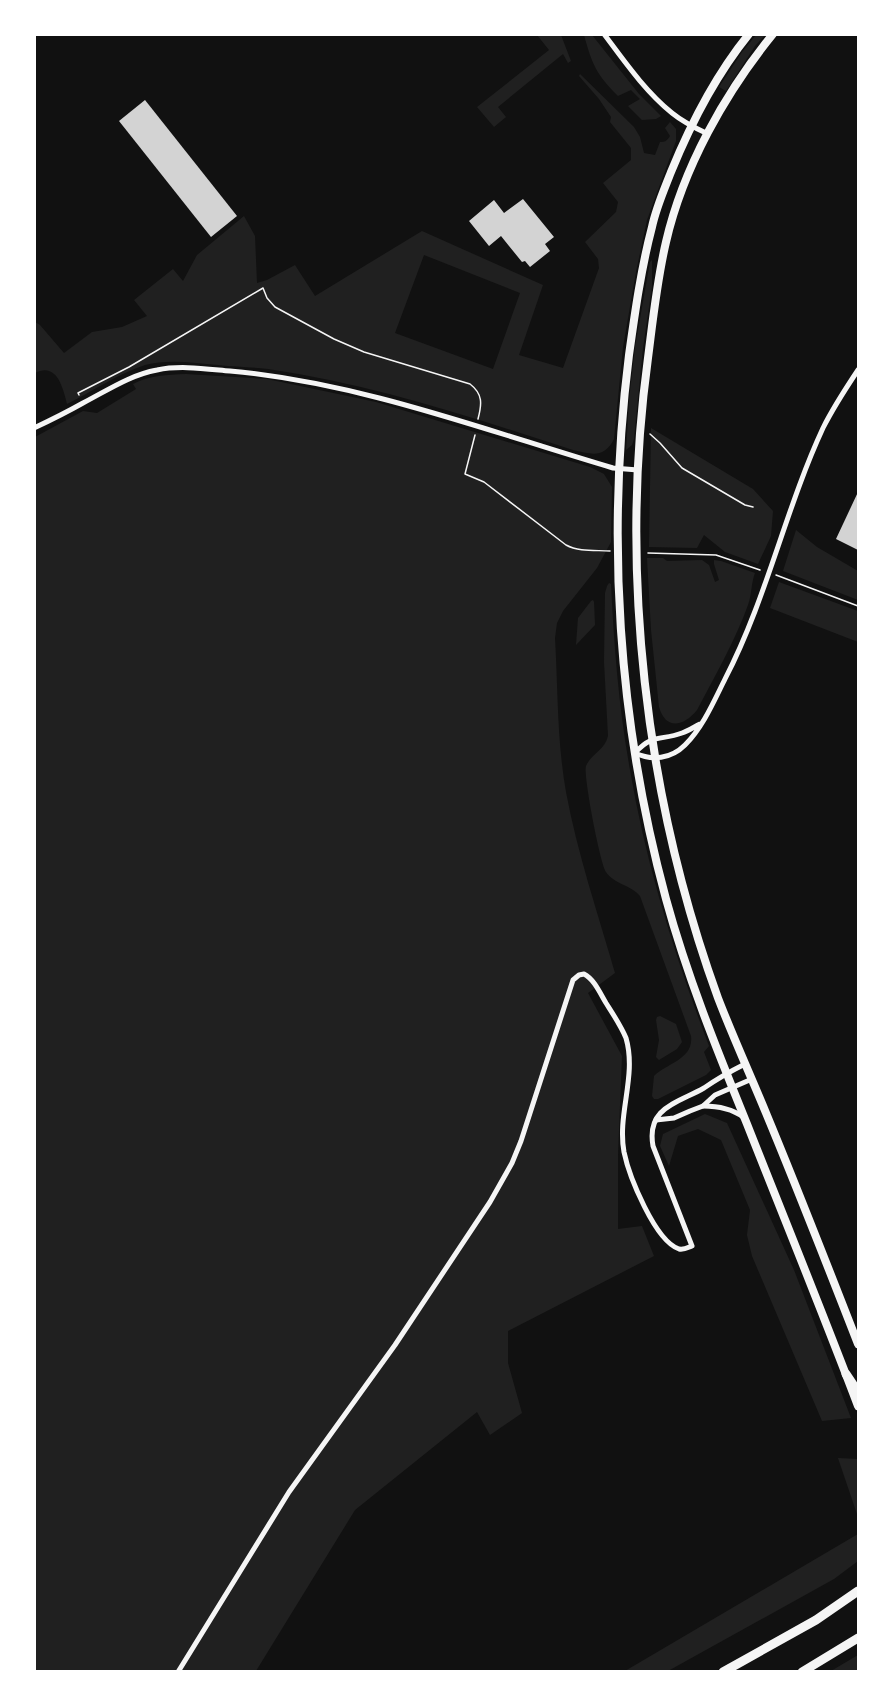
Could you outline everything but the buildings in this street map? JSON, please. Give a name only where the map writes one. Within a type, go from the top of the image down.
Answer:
[{"type":"highway","points":[[846,1374],[858,1392]]},
{"type":"highway","points":[[723,1671],[805,1626],[858,1591]]},
{"type":"highway","points":[[802,1671],[858,1638]]},
{"type":"main road","points":[[749,34],[711,88],[691,126],[659,203],[647,246],[632,334],[621,423],[618,578],[621,637],[640,785],[669,910],[697,998],[858,1406]]},
{"type":"main road","points":[[773,34],[733,91],[708,134],[684,184],[662,257],[640,423],[638,594],[645,685],[655,758],[667,818],[691,912],[718,996],[858,1344]]},
{"type":"street","points":[[604,34],[649,91],[673,114],[708,134]]},
{"type":"street","points":[[35,427],[132,376],[172,368],[210,370],[268,375],[319,383],[379,398],[619,469],[638,470]]},
{"type":"street","points":[[700,724],[682,734],[653,739],[644,743],[635,753],[655,758],[670,755],[680,749],[700,724],[711,706],[751,625],[790,512],[824,428],[858,370]]},
{"type":"street","points":[[178,1671],[284,1500],[395,1345],[490,1202],[512,1163],[521,1141],[573,980],[579,975],[588,976],[625,1037],[629,1068],[624,1153],[631,1175],[654,1226],[669,1243],[679,1249],[685,1250],[692,1246],[653,1146],[651,1132],[659,1114],[668,1105],[745,1064]]},
{"type":"street","points":[[656,1120],[674,1118],[703,1106],[715,1095],[752,1079]]},
{"type":"street","points":[[703,1106],[720,1106],[745,1118]]},
{"type":"path","points":[[83,403],[78,393],[129,367],[263,288],[267,298],[275,307],[334,339],[364,351],[470,384],[479,393],[481,409]]},
{"type":"path","points":[[649,433],[682,468],[745,506],[753,507]]},
{"type":"path","points":[[471,452],[465,474],[484,482],[566,545],[583,550]]},
{"type":"path","points":[[658,553],[723,556],[764,571]]},
{"type":"path","points":[[774,574],[858,606]]},
{"type":"shaded area","points":[[537,35],[561,35],[571,61],[568,63],[563,54],[498,107],[506,117],[494,127],[477,107],[549,50]]},
{"type":"shaded area","points":[[584,35],[592,35],[639,94],[661,116],[656,119],[642,120],[628,106],[640,99],[631,90],[618,96],[596,68]]},
{"type":"shaded area","points":[[756,35],[765,35],[755,46],[726,91],[719,87],[742,52]]},
{"type":"shaded area","points":[[580,74],[634,127],[640,137],[644,153],[655,155],[660,142],[666,141],[670,136],[665,128],[670,122],[676,129],[676,141],[647,220],[623,347],[614,439],[606,450],[591,454],[573,450],[460,414],[384,393],[346,383],[268,369],[182,362],[154,363],[125,373],[67,404],[61,384],[54,374],[49,371],[35,373],[35,322],[64,353],[92,332],[122,327],[147,316],[134,300],[173,269],[183,281],[197,255],[244,216],[255,236],[257,283],[295,265],[315,296],[422,231],[543,285],[519,355],[563,368],[599,268],[598,259],[585,242],[616,212],[618,202],[603,183],[631,160],[631,148],[610,122],[611,117],[599,99],[579,76]],"holes":[[[424,255],[520,293],[493,369],[395,333]]]},
{"type":"shaded area","points":[[652,260],[652,287],[634,439],[632,445],[626,450],[635,347]]},
{"type":"shaded area","points":[[186,374],[267,379],[376,402],[590,467],[604,474],[612,487],[611,542],[597,568],[563,611],[557,623],[555,638],[558,715],[563,773],[571,815],[615,973],[588,993],[622,1056],[618,1229],[642,1226],[654,1256],[508,1331],[508,1363],[522,1413],[490,1435],[477,1412],[355,1510],[256,1671],[35,1672],[35,437],[83,411],[97,413],[136,389],[133,384],[139,381],[159,376]]},
{"type":"shaded area","points":[[651,428],[753,489],[773,511],[771,536],[758,564],[725,552],[704,535],[697,548],[649,547]]},
{"type":"shaded area","points":[[796,530],[817,547],[858,571],[858,600],[783,571]]},
{"type":"shaded area","points":[[647,558],[663,558],[667,561],[702,560],[709,565],[715,582],[719,580],[714,560],[755,573],[748,605],[718,671],[697,710],[687,720],[676,724],[666,720],[659,707]]},
{"type":"shaded area","points":[[779,582],[858,611],[858,642],[770,608]]},
{"type":"shaded area","points":[[609,583],[611,584],[615,654],[626,747],[644,841],[663,910],[709,1046],[704,1052],[711,1070],[706,1075],[658,1099],[652,1096],[654,1076],[684,1055],[691,1044],[691,1036],[640,896],[609,876],[603,865],[589,801],[586,773],[588,762],[604,745],[608,736],[604,662],[605,593]]},
{"type":"shaded area","points":[[593,600],[595,625],[576,645],[578,618]]},
{"type":"shaded area","points":[[660,1016],[676,1024],[682,1042],[677,1049],[659,1060],[656,1057],[659,1040],[656,1020]]},
{"type":"shaded area","points":[[705,1114],[727,1123],[794,1270],[851,1418],[822,1421],[752,1256],[747,1235],[750,1210],[721,1140],[698,1129],[678,1136],[669,1166],[660,1146],[663,1134]]},
{"type":"shaded area","points":[[838,1458],[858,1459],[858,1517]]},
{"type":"shaded area","points":[[858,1534],[858,1561],[834,1579],[668,1671],[625,1671]]},
{"type":"shaded area","points":[[858,1655],[858,1671],[831,1671]]}]
